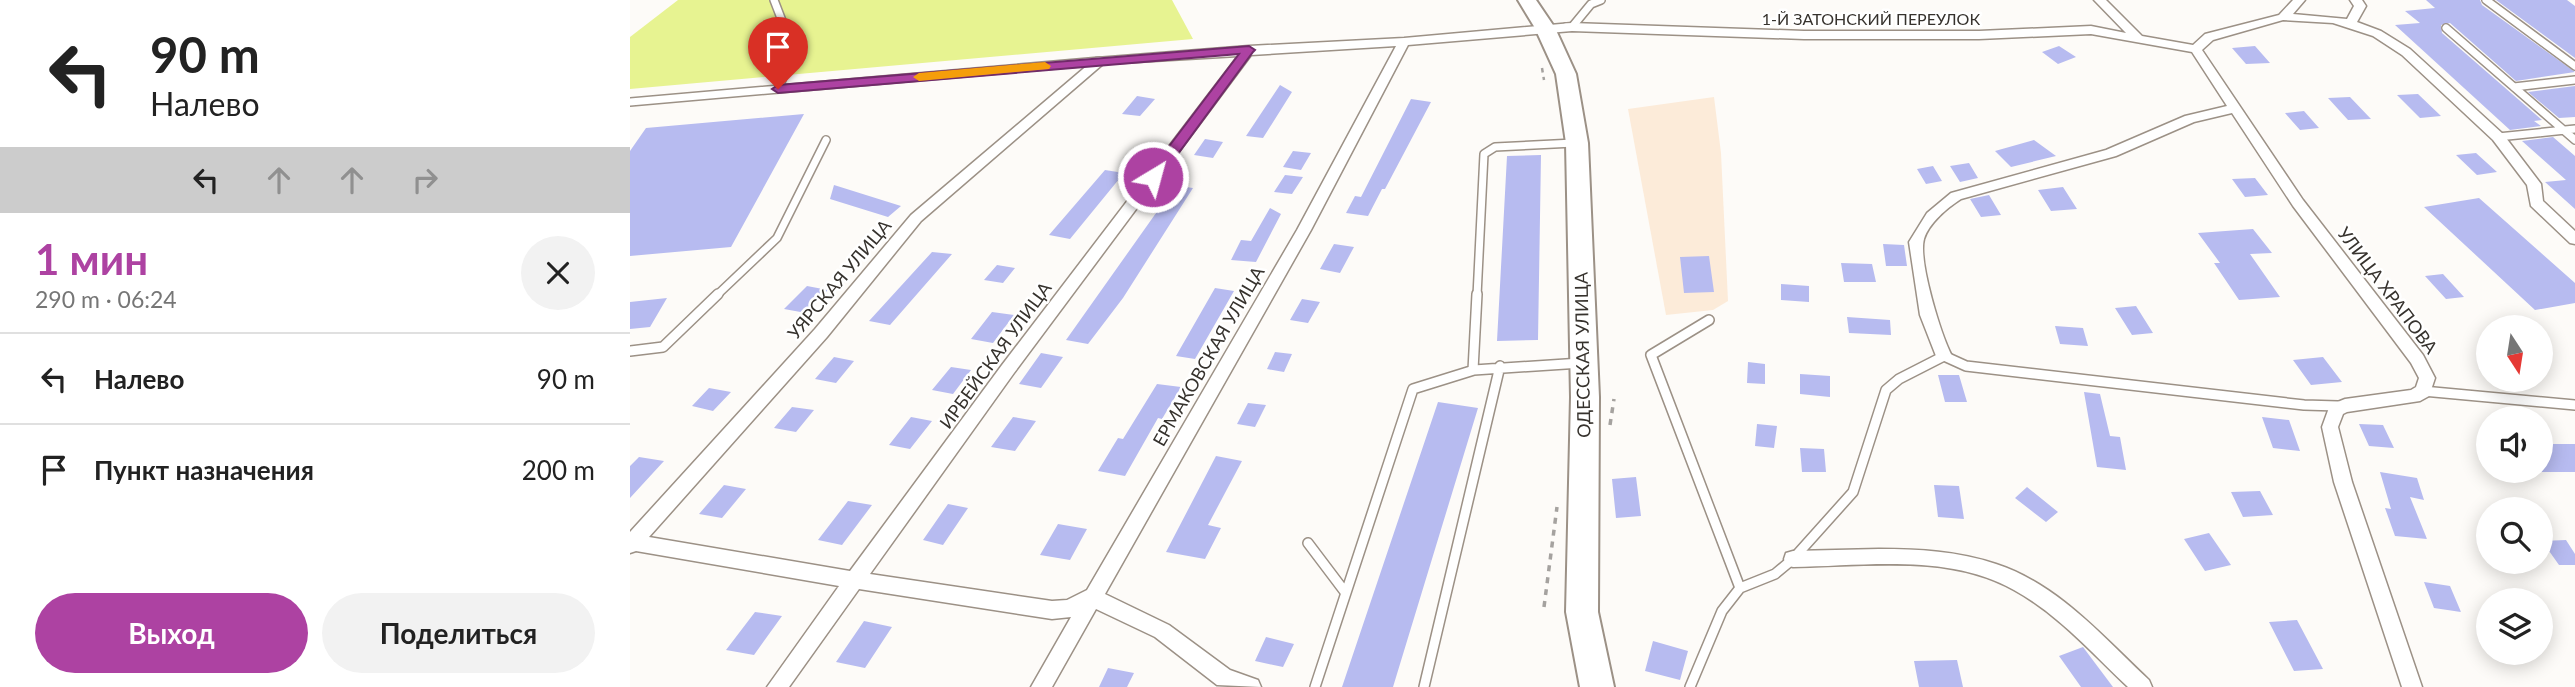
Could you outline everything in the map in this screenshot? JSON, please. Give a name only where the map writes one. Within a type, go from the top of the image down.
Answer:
[{"type":"main road","name":"ОДЕССКАЯ УЛИЦА","points":[[1527,0],[1558,27],[1577,142],[1584,363],[1583,612],[1597,687]]},
{"type":"street","points":[[2100,0],[2138,38]]},
{"type":"street","points":[[2283,17],[2299,0]]},
{"type":"street","points":[[2353,21],[2360,6],[2356,0]]},
{"type":"street","points":[[2196,48],[2210,37],[2283,17],[2324,17],[2353,21],[2392,41],[2406,52],[2498,137],[2534,184],[2536,203],[2575,239]]},
{"type":"street","name":"1-Й ЗАТОНСКИЙ ПЕРЕУЛОК","points":[[1100,61],[1404,42],[1558,27],[1804,35],[1979,35],[2084,30],[2196,48]]},
{"type":"street","name":"ЕРМАКОВСКАЯ УЛИЦА","points":[[1041,687],[1304,230],[1404,42]]},
{"type":"street","name":"УЛИЦА ХРАПОВА","points":[[2196,48],[2298,203],[2417,359],[2427,377],[2423,391]]},
{"type":"street","name":"ИРБЕЙСКАЯ УЛИЦА","points":[[776,687],[1008,369],[1249,50]]},
{"type":"street","name":"УЯРСКАЯ УЛИЦА","points":[[631,543],[821,333],[916,218],[1100,61]]},
{"type":"street","points":[[1944,356],[1928,318],[1916,242],[1919,234],[1947,202],[1956,196],[2111,153],[2190,119],[2235,108]]},
{"type":"street","points":[[2412,687],[2343,482],[2330,427],[2336,410],[2345,406],[2414,396],[2423,391]]},
{"type":"street","points":[[631,543],[1052,610],[1069,609],[1091,597],[1163,631],[1224,678],[1251,687]]},
{"type":"street","points":[[1793,559],[1947,559],[1988,569],[2018,582],[2048,601],[2142,687]]},
{"type":"lane","points":[[774,0],[794,52],[778,89]]},
{"type":"lane","points":[[1558,27],[1601,0]]},
{"type":"lane","points":[[2486,0],[2575,66]]},
{"type":"lane","points":[[2446,28],[2575,140]]},
{"type":"lane","points":[[630,103],[1100,61]]},
{"type":"lane","points":[[2514,87],[2575,80]]},
{"type":"lane","points":[[2498,137],[2575,129]]},
{"type":"lane","points":[[630,351],[663,347],[777,238],[826,140]]},
{"type":"lane","points":[[1473,370],[1484,154],[1494,147],[1577,142]]},
{"type":"lane","points":[[1709,320],[1651,355],[1740,588]]},
{"type":"lane","points":[[1690,687],[1722,611],[1740,588],[1775,574],[1793,559],[1853,492],[1886,390],[1899,379],[1944,356],[1966,366],[2304,405],[2345,406]]},
{"type":"lane","points":[[1315,687],[1413,389],[1432,380],[1473,370],[1500,366],[1584,363]]},
{"type":"lane","points":[[1424,687],[1500,366]]},
{"type":"lane","points":[[2423,391],[2575,405]]},
{"type":"lane","points":[[1308,543],[1345,592]]},
{"type":"shaded area","points":[[1714,97],[1721,153],[1728,301],[1713,310],[1666,315],[1628,109]]},
{"type":"green space","points":[[678,0],[1172,0],[1193,39],[630,89],[630,37]]},
{"type":"building","points":[[2426,0],[2480,0],[2482,5],[2575,72],[2516,81],[2450,23],[2441,25],[2442,33],[2542,120],[2534,121],[2541,126],[2510,130],[2395,25],[2420,23],[2405,11],[2435,8]]},
{"type":"building","points":[[2496,0],[2567,0],[2575,6],[2575,58]]},
{"type":"building","points":[[2059,46],[2076,57],[2058,64],[2042,52]]},
{"type":"building","points":[[2255,46],[2270,63],[2246,64],[2232,48]]},
{"type":"building","points":[[1280,85],[1292,92],[1263,138],[1246,136]]},
{"type":"building","points":[[2575,86],[2575,117],[2559,118],[2528,92]]},
{"type":"building","points":[[2418,94],[2441,116],[2420,118],[2397,95]]},
{"type":"building","points":[[1137,96],[1155,99],[1140,116],[1122,114]]},
{"type":"building","points":[[2350,97],[2371,119],[2348,120],[2328,98]]},
{"type":"building","points":[[1411,99],[1431,102],[1385,189],[1382,189],[1368,216],[1346,213],[1355,196],[1361,197]]},
{"type":"building","points":[[2304,111],[2319,128],[2300,130],[2285,113]]},
{"type":"building","points":[[804,114],[731,247],[630,256],[630,151],[646,128]]},
{"type":"building","points":[[2553,137],[2575,156],[2575,209],[2545,182],[2566,180],[2522,141]]},
{"type":"building","points":[[1205,139],[1223,142],[1213,158],[1194,155]]},
{"type":"building","points":[[2034,140],[2056,156],[2011,167],[1995,151]]},
{"type":"building","points":[[1293,151],[1311,153],[1301,170],[1283,167]]},
{"type":"building","points":[[2476,153],[2497,172],[2477,175],[2456,155]]},
{"type":"building","points":[[1541,155],[1538,340],[1497,341],[1507,156]]},
{"type":"building","points":[[1969,163],[1978,178],[1960,182],[1950,166]]},
{"type":"building","points":[[1933,166],[1942,181],[1926,184],[1917,169]]},
{"type":"building","points":[[1105,170],[1124,173],[1070,239],[1049,235]]},
{"type":"building","points":[[1285,175],[1303,177],[1292,194],[1274,192]]},
{"type":"building","points":[[2255,178],[2268,195],[2245,197],[2232,179]]},
{"type":"building","points":[[834,185],[901,206],[888,217],[830,199]]},
{"type":"building","points":[[1172,185],[1193,188],[1123,298],[1088,344],[1066,340],[1161,206],[1157,206]]},
{"type":"building","points":[[2063,187],[2077,209],[2051,211],[2038,190]]},
{"type":"building","points":[[1989,195],[2001,215],[1981,217],[1970,199]]},
{"type":"building","points":[[2479,198],[2575,283],[2575,303],[2535,310],[2424,207]]},
{"type":"building","points":[[1270,208],[1281,214],[1256,262],[1231,260],[1241,240],[1251,241]]},
{"type":"building","points":[[2253,229],[2272,253],[2250,254],[2280,297],[2239,300],[2214,263],[2220,263],[2198,233]]},
{"type":"building","points":[[1334,244],[1354,247],[1340,273],[1320,269]]},
{"type":"building","points":[[1883,244],[1904,245],[1907,266],[1886,266]]},
{"type":"building","points":[[932,252],[952,254],[890,325],[869,321]]},
{"type":"building","points":[[1709,256],[1714,292],[1684,293],[1680,257]]},
{"type":"building","points":[[1841,263],[1872,264],[1876,282],[1844,282]]},
{"type":"building","points":[[997,265],[1015,268],[1003,283],[984,280]]},
{"type":"building","points":[[2443,274],[2464,297],[2446,299],[2425,276]]},
{"type":"building","points":[[1781,284],[1809,286],[1809,302],[1781,300]]},
{"type":"building","points":[[807,286],[828,290],[806,313],[784,309]]},
{"type":"building","points":[[1215,288],[1234,291],[1195,359],[1176,356]]},
{"type":"building","points":[[667,298],[650,327],[630,329],[630,302]]},
{"type":"building","points":[[1302,299],[1320,302],[1308,323],[1290,320]]},
{"type":"building","points":[[2136,306],[2153,333],[2132,335],[2115,308]]},
{"type":"building","points":[[992,312],[1014,315],[993,343],[971,339]]},
{"type":"building","points":[[1847,317],[1890,320],[1891,335],[1849,333]]},
{"type":"building","points":[[2055,326],[2083,328],[2088,346],[2060,344]]},
{"type":"building","points":[[1275,352],[1292,354],[1284,372],[1267,369]]},
{"type":"building","points":[[1041,353],[1063,357],[1041,388],[1019,384]]},
{"type":"building","points":[[834,357],[854,361],[836,383],[815,379]]},
{"type":"building","points":[[2323,357],[2342,382],[2311,385],[2293,360]]},
{"type":"building","points":[[1748,362],[1765,364],[1765,384],[1747,383]]},
{"type":"building","points":[[951,367],[971,370],[953,394],[932,390]]},
{"type":"building","points":[[1800,374],[1830,376],[1830,397],[1800,394]]},
{"type":"building","points":[[1938,375],[1959,375],[1967,402],[1945,402]]},
{"type":"building","points":[[1157,384],[1181,387],[1162,419],[1158,418],[1125,476],[1098,471],[1118,438],[1123,439]]},
{"type":"building","points":[[709,388],[731,392],[713,411],[692,406]]},
{"type":"building","points":[[2084,392],[2100,394],[2110,436],[2120,437],[2126,470],[2097,467]]},
{"type":"building","points":[[1438,402],[1478,408],[1393,687],[1342,687]]},
{"type":"building","points":[[1248,403],[1266,405],[1255,427],[1237,424]]},
{"type":"building","points":[[792,407],[814,410],[796,432],[774,428]]},
{"type":"building","points":[[911,417],[932,421],[910,449],[889,445]]},
{"type":"building","points":[[1013,417],[1036,421],[1015,451],[991,447]]},
{"type":"building","points":[[2262,417],[2289,420],[2300,451],[2273,448]]},
{"type":"building","points":[[1757,424],[1777,426],[1774,448],[1755,446]]},
{"type":"building","points":[[2359,424],[2383,425],[2394,448],[2369,446]]},
{"type":"building","points":[[2553,444],[2575,444],[2575,472],[2553,472]]},
{"type":"building","points":[[1800,448],[1824,449],[1826,472],[1802,472]]},
{"type":"building","points":[[1216,456],[1242,461],[1208,525],[1221,528],[1205,559],[1166,552]]},
{"type":"building","points":[[639,457],[664,461],[630,498],[630,466]]},
{"type":"building","points":[[2380,472],[2417,478],[2424,500],[2410,497],[2427,539],[2395,536],[2385,508],[2391,509]]},
{"type":"building","points":[[1636,477],[1641,516],[1616,518],[1612,479]]},
{"type":"building","points":[[724,485],[746,489],[722,518],[699,514]]},
{"type":"building","points":[[1934,485],[1959,486],[1964,519],[1938,517]]},
{"type":"building","points":[[2027,487],[2058,512],[2046,522],[2015,498]]},
{"type":"building","points":[[2260,491],[2273,515],[2243,517],[2231,492]]},
{"type":"building","points":[[848,501],[872,505],[842,545],[818,540]]},
{"type":"building","points":[[948,504],[968,508],[943,545],[923,540]]},
{"type":"building","points":[[1058,524],[1087,529],[1070,560],[1040,555]]},
{"type":"building","points":[[2209,533],[2231,565],[2205,571],[2184,539]]},
{"type":"building","points":[[2566,540],[2575,554],[2575,565],[2559,565],[2553,557],[2553,541]]},
{"type":"building","points":[[2424,582],[2450,586],[2461,612],[2434,608]]},
{"type":"building","points":[[755,612],[782,616],[754,655],[726,650]]},
{"type":"building","points":[[2297,620],[2323,669],[2294,671],[2269,622]]},
{"type":"building","points":[[864,621],[892,627],[865,668],[836,662]]},
{"type":"building","points":[[1266,637],[1294,644],[1283,667],[1255,661]]},
{"type":"building","points":[[1653,641],[1688,651],[1680,680],[1645,671]]},
{"type":"building","points":[[2083,647],[2113,687],[2081,687],[2059,656]]},
{"type":"building","points":[[1957,660],[1963,687],[1919,687],[1914,661]]},
{"type":"building","points":[[1108,668],[1134,673],[1127,687],[1099,687]]},
{"type":"slow traffic","points":[[919,77],[1045,66]]},
{"type":"route","points":[[778,89],[1249,50],[1153,177]]}]
